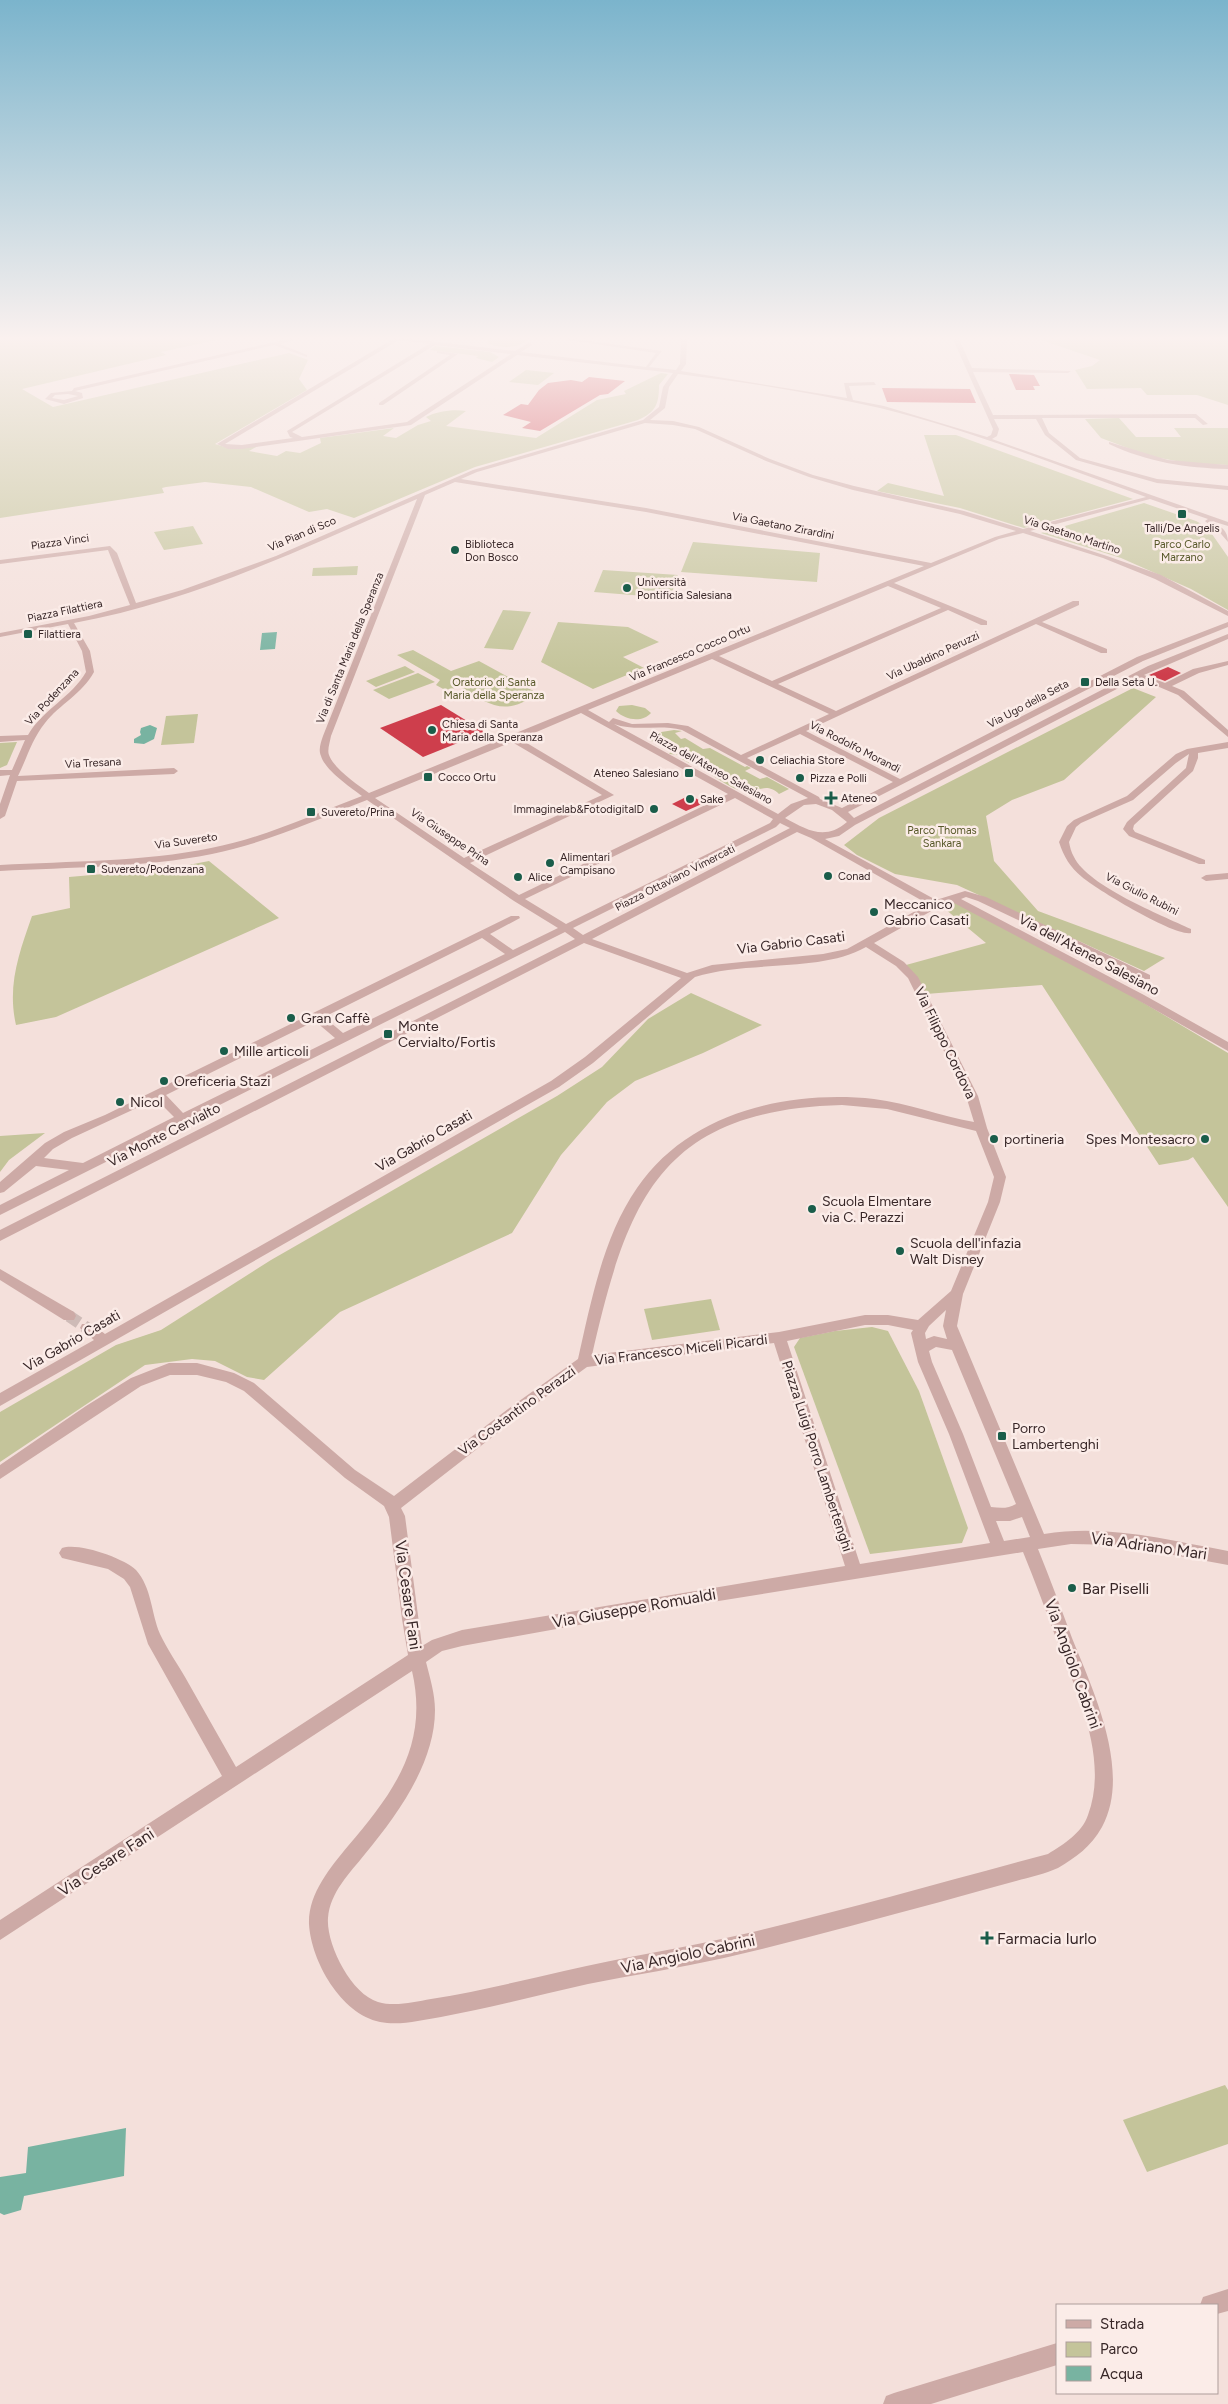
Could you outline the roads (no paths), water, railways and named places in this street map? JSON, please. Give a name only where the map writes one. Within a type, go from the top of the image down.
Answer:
[{"type":"street","name":"Via Pian di Sco","points":[[134,607],[233,575],[453,480],[501,462],[539,451]]},
{"type":"street","name":"Via Gaetano Martino","points":[[748,451],[822,479],[962,512],[1138,569],[1180,587],[1228,614]]},
{"type":"street","points":[[1021,451],[1228,524]]},
{"type":"street","points":[[1068,451],[1078,459],[1157,481],[1228,488]]},
{"type":"street","points":[[1131,451],[1167,462],[1228,467]]},
{"type":"street","points":[[1068,468],[1078,459]]},
{"type":"street","points":[[1068,468],[1209,522],[1218,527],[1227,538]]},
{"type":"street","name":"Via Gaetano Zirardini","points":[[453,480],[641,509],[932,564]]},
{"type":"street","name":"Via di Santa Maria della Speranza","points":[[368,797],[330,765],[325,757],[324,746],[414,519],[422,494]]},
{"type":"street","name":"Via Francesco Cocco Ortu","points":[[368,797],[997,538],[1147,499]]},
{"type":"street","points":[[385,510],[404,512],[414,519]]},
{"type":"street","name":"Piazza Vinci","points":[[0,562],[99,548],[113,550],[134,607]]},
{"type":"street","name":"Piazza Vinci","points":[[0,554],[18,552],[22,554],[24,559]]},
{"type":"street","points":[[888,583],[984,623]]},
{"type":"street","name":"Via Ubaldino Peruzzi","points":[[741,758],[1076,603]]},
{"type":"street","name":"Piazza Filattiera","points":[[0,635],[70,622],[134,607]]},
{"type":"street","points":[[772,684],[947,608]]},
{"type":"street","points":[[1034,621],[1104,651]]},
{"type":"street","name":"Via Podenzana","points":[[0,816],[30,737],[42,721],[83,682],[90,672],[86,652],[70,622]]},
{"type":"street","name":"Via Ugo della Seta","points":[[842,812],[1140,659],[1228,624]]},
{"type":"street","name":"Via Ugo della Seta","points":[[852,823],[1137,675],[1196,648],[1228,636]]},
{"type":"street","points":[[712,656],[835,714]]},
{"type":"street","points":[[1166,686],[1198,670],[1228,663]]},
{"type":"street","points":[[1137,675],[1183,694],[1228,734]]},
{"type":"street","name":"Piazza dell'Ateneo Salesiano","points":[[585,708],[623,725],[675,726],[685,728],[816,800],[842,812],[850,818],[852,823]]},
{"type":"street","name":"Piazza dell'Ateneo Salesiano","points":[[585,708],[632,738],[779,819],[814,836]]},
{"type":"street","name":"Piazza dell'Ateneo Salesiano","points":[[632,738],[659,727]]},
{"type":"street","name":"Via Rodolfo Morandi","points":[[800,731],[901,783]]},
{"type":"street","points":[[0,739],[30,737]]},
{"type":"street","points":[[464,862],[610,796],[512,738]]},
{"type":"street","name":"Via Giulio Rubini","points":[[1188,930],[1121,899],[1094,883],[1070,860],[1065,844],[1066,835],[1072,826],[1130,798],[1179,756],[1193,751],[1228,745]]},
{"type":"street","points":[[1193,751],[1194,758],[1190,768],[1130,824],[1128,829],[1132,834],[1202,862]]},
{"type":"street","name":"Via Tresana","points":[[0,773],[15,775],[174,771]]},
{"type":"street","points":[[518,899],[734,794]]},
{"type":"street","name":"Via Giuseppe Prina","points":[[368,797],[518,899]]},
{"type":"street","name":"Via Suvereto","points":[[0,868],[159,859],[212,851],[270,835],[368,797]]},
{"type":"street","name":"Piazza dell'Ateneo Salesiano","points":[[779,819],[797,804],[816,800]]},
{"type":"street","name":"Piazza Ottaviano Vimercati","points":[[565,929],[774,825],[779,819]]},
{"type":"street","points":[[814,836],[834,834],[852,823]]},
{"type":"street","name":"Piazza Ottaviano Vimercati","points":[[583,939],[789,834],[796,828]]},
{"type":"street","points":[[814,836],[934,903],[965,894],[982,899],[1146,977]]},
{"type":"street","points":[[1206,878],[1228,876]]},
{"type":"street","points":[[518,899],[583,939],[627,957],[687,977]]},
{"type":"street","name":"Via dell'Ateneo Salesiano","points":[[953,899],[1113,983],[1228,1047]]},
{"type":"street","name":"Via Gabrio Casati","points":[[0,1400],[556,1084],[589,1060],[687,977],[712,968],[834,956],[855,950],[934,903]]},
{"type":"street","points":[[0,1189],[55,1142],[158,1094],[515,918]]},
{"type":"street","name":"Via Monte Cervialto","points":[[0,1210],[341,1037],[565,929]]},
{"type":"street","points":[[483,934],[513,955]]},
{"type":"street","name":"Via Monte Cervialto","points":[[0,1236],[583,939]]},
{"type":"street","name":"Via Filippo Cordova","points":[[867,943],[900,964],[913,977],[972,1096],[981,1128],[999,1171],[999,1186],[986,1223],[956,1294],[920,1326]]},
{"type":"street","points":[[316,1016],[341,1037]]},
{"type":"street","name":"Via Monte Cervialto","points":[[158,1094],[182,1118]]},
{"type":"street","name":"Via Costantino Perazzi","points":[[393,1504],[584,1362],[599,1296],[624,1226],[638,1196],[647,1182],[669,1158],[706,1131],[731,1119],[759,1110],[791,1103],[824,1101],[886,1105],[981,1128]]},
{"type":"street","points":[[34,1161],[84,1167]]},
{"type":"street","points":[[0,1274],[69,1316]]},
{"type":"street","points":[[855,1572],[1034,1543],[1025,1507],[956,1346],[950,1326],[956,1294]]},
{"type":"street","points":[[779,1337],[872,1320],[888,1320],[920,1326],[918,1333],[921,1349],[999,1548]]},
{"type":"street","points":[[87,1328],[104,1340]]},
{"type":"street","name":"Via Francesco Miceli Picardi","points":[[584,1362],[779,1337]]},
{"type":"street","name":"Piazza Luigi Porro Lambertenghi","points":[[779,1337],[855,1572]]},
{"type":"street","points":[[921,1349],[934,1341],[956,1346]]},
{"type":"street","points":[[0,1473],[118,1392],[156,1373],[182,1368],[221,1374],[250,1387],[350,1474],[393,1504]]},
{"type":"street","name":"Via Cesare Fani","points":[[0,1931],[417,1657],[412,1636],[397,1516],[393,1504]]},
{"type":"street","points":[[986,1512],[1004,1516],[1012,1515],[1025,1507]]},
{"type":"street","name":"Via Adriano Mari","points":[[1034,1543],[1071,1537],[1106,1537],[1228,1558]]},
{"type":"street","name":"Via Angiolo Cabrini","points":[[417,1657],[425,1686],[427,1706],[425,1727],[417,1756],[406,1779],[380,1820],[328,1888],[319,1910],[320,1939],[325,1953],[341,1981],[353,1998],[364,2007],[383,2013],[406,2013],[459,2004],[592,1974],[742,1944],[1052,1862],[1064,1856],[1084,1838],[1100,1808],[1103,1794],[1104,1763],[1092,1710],[1034,1543]]},
{"type":"street","points":[[67,1553],[111,1562],[123,1567],[139,1585],[145,1615],[154,1639],[233,1779]]},
{"type":"street","name":"Via Giuseppe Romualdi","points":[[417,1657],[438,1644],[462,1638],[855,1572]]},
{"type":"street","points":[[1214,2304],[1228,2300]]},
{"type":"street","points":[[894,2404],[1056,2354]]},
{"type":"water","points":[[277,632],[275,649],[260,650],[262,633]]},
{"type":"water","points":[[150,725],[157,728],[154,739],[144,744],[134,743],[134,739],[141,735],[141,728]]},
{"type":"water","points":[[126,2128],[124,2176],[24,2196],[21,2210],[4,2215],[0,2213],[0,2177],[26,2173],[28,2147]]},
{"type":"tunnel","points":[[69,1316],[87,1328]]},
{"type":"place","name":"Talli/De Angelis","points":[[1182,514]]},
{"type":"place","name":"Biblioteca Don Bosco","points":[[455,550]]},
{"type":"place","name":"Università Pontificia Salesiana","points":[[627,588]]},
{"type":"place","name":"Filattiera","points":[[28,634]]},
{"type":"place","name":"Della Seta U.","points":[[1085,682]]},
{"type":"place","name":"Chiesa di Santa Maria della Speranza","points":[[432,730]]},
{"type":"place","name":"Celiachia Store","points":[[760,760]]},
{"type":"place","name":"Ateneo Salesiano","points":[[689,773]]},
{"type":"place","name":"Cocco Ortu","points":[[428,777]]},
{"type":"place","name":"Pizza e Polli","points":[[800,778]]},
{"type":"place","name":"Ateneo","points":[[831,798]]},
{"type":"place","name":"Sake","points":[[690,799]]},
{"type":"place","name":"Immaginelab&FotodigitalD","points":[[654,809]]},
{"type":"place","name":"Suvereto/Prina","points":[[311,812]]},
{"type":"place","name":"Alimentari Campisano","points":[[550,863]]},
{"type":"place","name":"Suvereto/Podenzana","points":[[91,869]]},
{"type":"place","name":"Conad","points":[[828,876]]},
{"type":"place","name":"Alice","points":[[518,877]]},
{"type":"place","name":"Meccanico Gabrio Casati","points":[[874,912]]},
{"type":"place","name":"Gran Caffè","points":[[291,1018]]},
{"type":"place","name":"Monte Cervialto/Fortis","points":[[388,1034]]},
{"type":"place","name":"Mille articoli","points":[[224,1051]]},
{"type":"place","name":"Oreficeria Stazi","points":[[164,1081]]},
{"type":"place","name":"Nicol","points":[[120,1102]]},
{"type":"place","name":"portineria","points":[[994,1139]]},
{"type":"place","name":"Spes Montesacro","points":[[1205,1139]]},
{"type":"place","name":"Scuola Elmentare via C. Perazzi","points":[[812,1209]]},
{"type":"place","name":"Scuola dell'infazia Walt Disney","points":[[900,1251]]},
{"type":"place","name":"Porro Lambertenghi","points":[[1002,1436]]},
{"type":"place","name":"Bar Piselli","points":[[1072,1588]]},
{"type":"place","name":"Farmacia Iurlo","points":[[987,1938]]},
{"type":"park label","name":"Parco Carlo Marzano","points":[[1182,550]]},
{"type":"park label","name":"Oratorio di Santa Maria della Speranza","points":[[494,688]]},
{"type":"park label","name":"Parco Thomas Sankara","points":[[942,836]]}]
